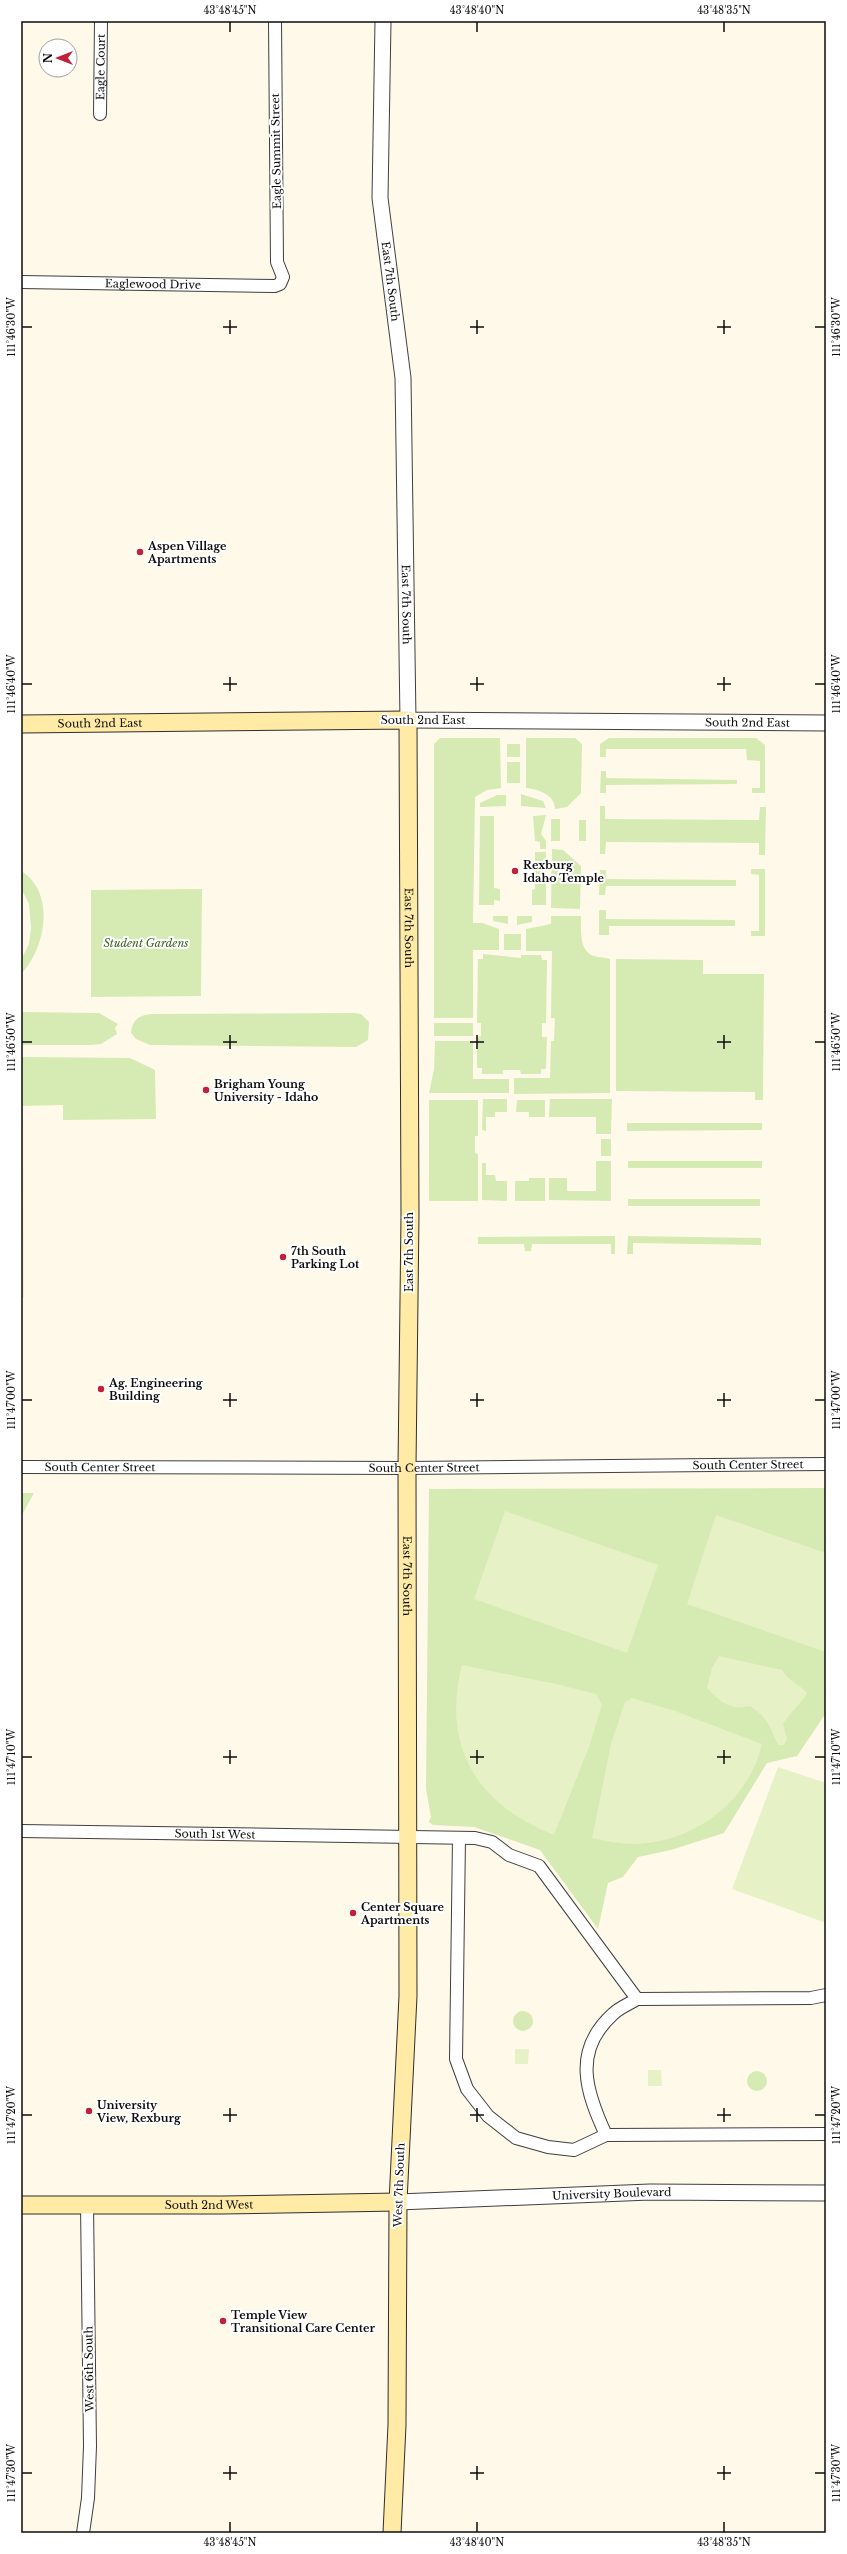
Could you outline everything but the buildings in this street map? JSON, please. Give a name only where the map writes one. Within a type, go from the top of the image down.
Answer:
[{"type":"main road","name":"South 2nd East","points":[[21,724],[408,720]]},
{"type":"main road","name":"East 7th South","points":[[408,720],[410,1215],[407,1468],[409,1837]]},
{"type":"main road","name":"West 7th South","points":[[392,2533],[397,2425],[398,2202],[408,1996],[409,1837]]},
{"type":"main road","name":"South 2nd West","points":[[21,2205],[222,2205],[398,2202]]},
{"type":"street","name":"Eagle Court","points":[[100,114],[101,21]]},
{"type":"street","name":"Eagle Summit Street","points":[[274,21],[277,262],[283,277],[282,280]]},
{"type":"street","name":"East 7th South","points":[[383,21],[380,198],[403,378],[408,720]]},
{"type":"street","name":"Eaglewood Drive","points":[[21,282],[275,286],[282,280]]},
{"type":"street","name":"South 2nd East","points":[[408,720],[826,723]]},
{"type":"street","name":"South Center Street","points":[[21,1467],[407,1468],[826,1464]]},
{"type":"street","name":"South 1st West","points":[[21,1831],[459,1838],[492,1842],[509,1855],[539,1866],[636,1999]]},
{"type":"street","points":[[459,1838],[456,2059],[467,2089],[488,2116],[516,2138],[548,2147],[574,2150],[606,2135],[826,2134]]},
{"type":"street","points":[[606,2135],[587,2086],[586,2062],[596,2034],[613,2013],[636,1999],[811,1998],[826,1995]]},
{"type":"street","name":"University Boulevard","points":[[398,2202],[650,2192],[826,2192]]},
{"type":"street","name":"West 6th South","points":[[83,2533],[88,2498],[90,2446],[87,2204]]},
{"type":"shaded area","points":[[21,1106],[23,1106],[24,1297],[21,1297]]},
{"type":"green space","points":[[440,738],[500,738],[501,788],[487,790],[475,797],[473,923],[482,923],[499,929],[499,950],[473,950],[473,1018],[434,1018],[434,744]]},
{"type":"green space","points":[[526,738],[575,738],[582,744],[581,793],[567,807],[555,809],[552,800],[546,794],[526,788]]},
{"type":"green space","points":[[609,738],[756,738],[765,745],[765,793],[752,793],[752,788],[760,788],[760,761],[747,760],[746,749],[606,749],[606,757],[600,757],[600,744]]},
{"type":"green space","points":[[507,744],[520,744],[520,757],[507,757]]},
{"type":"green space","points":[[507,762],[520,762],[520,783],[507,783]]},
{"type":"green space","points":[[601,771],[606,771],[606,778],[737,780],[737,784],[606,785],[606,793],[600,793]]},
{"type":"green space","points":[[521,794],[543,801],[546,808],[521,806]]},
{"type":"green space","points":[[497,795],[506,795],[506,806],[480,807],[480,803]]},
{"type":"green space","points":[[600,806],[605,806],[605,819],[759,820],[760,807],[766,807],[765,855],[759,855],[759,843],[606,842],[605,854],[600,854]]},
{"type":"green space","points":[[546,815],[541,834],[546,841],[546,849],[540,849],[540,842],[535,841],[533,816]]},
{"type":"green space","points":[[480,816],[494,816],[494,888],[500,889],[500,901],[494,900],[494,905],[479,905]]},
{"type":"green space","points":[[551,819],[560,819],[560,841],[551,841]]},
{"type":"green space","points":[[579,820],[586,820],[586,841],[579,841]]},
{"type":"green space","points":[[552,849],[563,850],[581,866],[580,909],[551,908]]},
{"type":"green space","points":[[535,852],[546,852],[546,905],[532,905],[532,890],[535,889]]},
{"type":"green space","points":[[751,869],[765,869],[765,936],[751,936],[751,931],[759,931],[759,875],[751,874]]},
{"type":"green space","points":[[600,870],[606,870],[606,879],[736,880],[736,886],[606,886],[605,895],[599,895]]},
{"type":"green space","points":[[21,871],[32,880],[39,892],[43,906],[44,921],[36,950],[30,963],[21,974],[21,960],[29,944],[31,928],[29,904],[21,888]]},
{"type":"green space","name":"Student Gardens","points":[[202,889],[201,996],[91,997],[91,890]]},
{"type":"green space","points":[[599,910],[606,910],[606,919],[735,920],[735,926],[609,926],[609,935],[599,935]]},
{"type":"green space","points":[[493,916],[508,916],[508,924],[493,921]]},
{"type":"green space","points":[[517,916],[532,916],[532,922],[517,925]]},
{"type":"green space","points":[[551,916],[581,916],[582,939],[586,950],[589,954],[594,956],[610,959],[610,1093],[514,1094],[514,1078],[550,1078],[551,1041],[554,1041],[555,1018],[551,1018],[552,951],[526,951],[526,929],[551,924]]},
{"type":"green space","points":[[504,934],[521,934],[521,950],[504,950]]},
{"type":"green space","points":[[483,954],[521,958],[521,955],[541,955],[542,960],[547,960],[546,1023],[542,1023],[542,1037],[547,1037],[546,1069],[541,1069],[541,1074],[521,1074],[520,1070],[503,1070],[503,1074],[482,1074],[482,1068],[477,1068],[477,1037],[481,1036],[481,1023],[477,1023],[478,959],[483,959]]},
{"type":"green space","points":[[616,959],[703,960],[703,974],[764,974],[763,1100],[755,1100],[755,1092],[616,1091]]},
{"type":"green space","points":[[21,1012],[99,1013],[118,1024],[115,1028],[117,1034],[101,1044],[21,1045]]},
{"type":"green space","points":[[152,1014],[361,1014],[369,1022],[368,1040],[356,1047],[150,1045],[136,1039],[131,1033],[133,1025],[137,1019]]},
{"type":"green space","points":[[434,1023],[473,1023],[473,1036],[434,1036]]},
{"type":"green space","points":[[435,1041],[473,1041],[473,1079],[509,1079],[509,1093],[429,1093],[434,1069]]},
{"type":"green space","points":[[21,1057],[130,1058],[155,1070],[156,1119],[63,1120],[63,1105],[21,1106]]},
{"type":"green space","points":[[483,1099],[507,1099],[507,1112],[495,1112],[495,1117],[486,1117],[486,1131],[482,1130]]},
{"type":"green space","points":[[550,1099],[612,1099],[611,1134],[596,1134],[596,1117],[549,1117]]},
{"type":"green space","points":[[429,1100],[478,1100],[478,1136],[475,1136],[475,1153],[478,1154],[478,1201],[429,1201]]},
{"type":"green space","points":[[517,1100],[545,1100],[545,1117],[529,1117],[529,1112],[516,1112]]},
{"type":"green space","points":[[627,1123],[762,1123],[762,1130],[627,1131]]},
{"type":"green space","points":[[601,1139],[611,1139],[611,1156],[601,1156]]},
{"type":"green space","points":[[596,1161],[611,1161],[611,1201],[549,1200],[549,1178],[567,1178],[567,1191],[596,1191]]},
{"type":"green space","points":[[628,1161],[762,1161],[762,1168],[628,1168]]},
{"type":"green space","points":[[482,1163],[486,1163],[486,1175],[495,1175],[496,1181],[507,1181],[507,1201],[482,1200]]},
{"type":"green space","points":[[529,1178],[545,1178],[545,1201],[515,1201],[515,1181],[529,1181]]},
{"type":"green space","points":[[628,1199],[760,1199],[760,1206],[628,1206]]},
{"type":"green space","points":[[615,1236],[615,1254],[611,1254],[611,1244],[532,1244],[531,1251],[525,1251],[524,1244],[478,1244],[478,1237]]},
{"type":"green space","points":[[628,1236],[761,1238],[761,1245],[633,1243],[633,1254],[627,1254]]},
{"type":"green space","points":[[826,1488],[826,1713],[797,1756],[767,1763],[724,1833],[671,1850],[638,1857],[623,1877],[608,1883],[598,1929],[540,1850],[474,1827],[433,1825],[429,1822],[431,1817],[426,1789],[429,1489]]},
{"type":"green space","points":[[21,1493],[34,1493],[23,1513],[21,1513]]},
{"type":"green space","points":[[505,1511],[658,1565],[627,1653],[474,1599]]},
{"type":"green space","points":[[716,1515],[826,1553],[826,1652],[687,1604]]},
{"type":"green space","points":[[719,1656],[782,1670],[787,1677],[807,1693],[783,1724],[787,1739],[784,1745],[778,1745],[764,1718],[756,1710],[750,1706],[737,1707],[726,1704],[707,1688],[712,1668]]},
{"type":"green space","points":[[462,1665],[556,1684],[596,1694],[602,1705],[589,1747],[554,1835],[527,1822],[504,1807],[486,1789],[471,1769],[462,1746],[457,1722],[457,1694]]},
{"type":"green space","points":[[632,1698],[675,1711],[762,1744],[755,1765],[745,1784],[731,1801],[715,1815],[697,1827],[677,1836],[656,1842],[634,1844],[618,1843],[592,1838],[611,1744],[625,1702]]},
{"type":"green space","points":[[778,1767],[826,1783],[826,1923],[732,1889]]},
{"type":"green space","points":[[519,2011],[527,2011],[533,2017],[533,2025],[527,2031],[519,2031],[513,2025],[513,2017]]},
{"type":"green space","points":[[515,2049],[529,2049],[528,2064],[515,2064]]},
{"type":"green space","points":[[648,2070],[661,2070],[662,2086],[648,2086]]},
{"type":"green space","points":[[757,2071],[764,2074],[767,2081],[764,2088],[757,2091],[750,2088],[747,2081],[750,2074]]},
{"type":"place","name":"Aspen Village Apartments","points":[[140,552]]},
{"type":"place","name":"Rexburg Idaho Temple","points":[[515,871]]},
{"type":"place","name":"Brigham Young University - Idaho","points":[[206,1090]]},
{"type":"place","name":"7th South Parking Lot","points":[[283,1257]]},
{"type":"place","name":"Ag. Engineering Building","points":[[101,1389]]},
{"type":"place","name":"Center Square Apartments","points":[[353,1913]]},
{"type":"place","name":"University View, Rexburg","points":[[89,2111]]},
{"type":"place","name":"Temple View Transitional Care Center","points":[[223,2321]]}]
